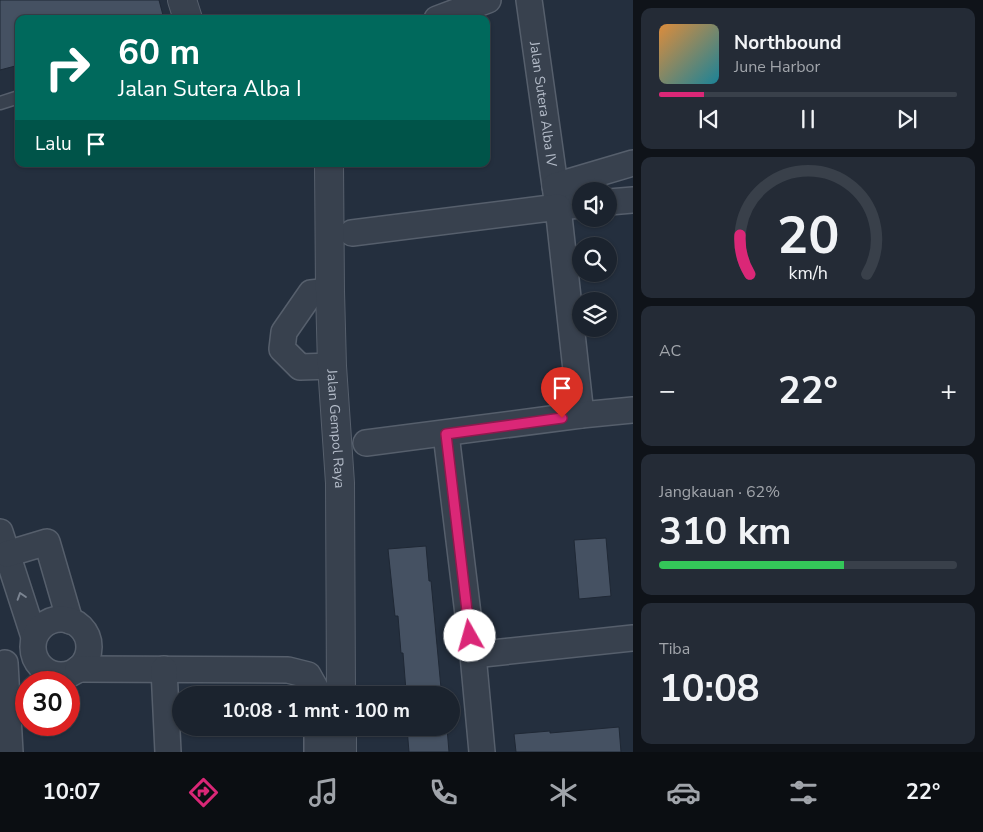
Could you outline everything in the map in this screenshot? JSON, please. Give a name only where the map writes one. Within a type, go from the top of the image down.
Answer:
[{"type":"street","points":[[182,0],[187,15]]},
{"type":"street","points":[[447,15],[488,0]]},
{"type":"street","name":"Jalan Sutera Alba IV","points":[[528,0],[565,200],[581,415]]},
{"type":"street","points":[[352,233],[565,200],[633,163]]},
{"type":"street","name":"Jalan Gempol Raya","points":[[329,167],[332,366],[340,483],[341,686]]},
{"type":"street","points":[[617,201],[633,200]]},
{"type":"street","points":[[330,291],[311,293],[284,332],[282,349],[300,367],[332,366]]},
{"type":"street","points":[[366,443],[633,410]]},
{"type":"street","points":[[446,434],[473,655],[482,752]]},
{"type":"street","points":[[35,648],[40,628],[49,621],[60,619],[77,624],[82,629],[88,643],[87,657],[83,664],[72,673],[58,675],[44,670],[35,648],[4,543],[47,542],[70,621]]},
{"type":"street","points":[[473,655],[633,638]]},
{"type":"street","points":[[10,752],[2,664],[35,648]]},
{"type":"street","points":[[78,669],[288,670],[308,675],[314,686]]},
{"type":"street","points":[[164,669],[168,752]]},
{"type":"street","points":[[317,736],[317,752]]},
{"type":"street","points":[[342,736],[342,752]]},
{"type":"lane","points":[[0,103],[15,98]]},
{"type":"building","points":[[0,0],[159,0],[163,15],[15,15],[15,66],[0,70]]},
{"type":"building","points":[[606,538],[611,596],[579,599],[574,540]]},
{"type":"building","points":[[426,546],[441,686],[406,686],[403,653],[401,653],[398,616],[395,616],[388,549]]},
{"type":"building","points":[[619,727],[621,752],[516,752],[514,734]]},
{"type":"building","points":[[408,736],[448,736],[449,752],[409,752]]},
{"type":"route","points":[[470,636],[446,434],[562,418]]}]
